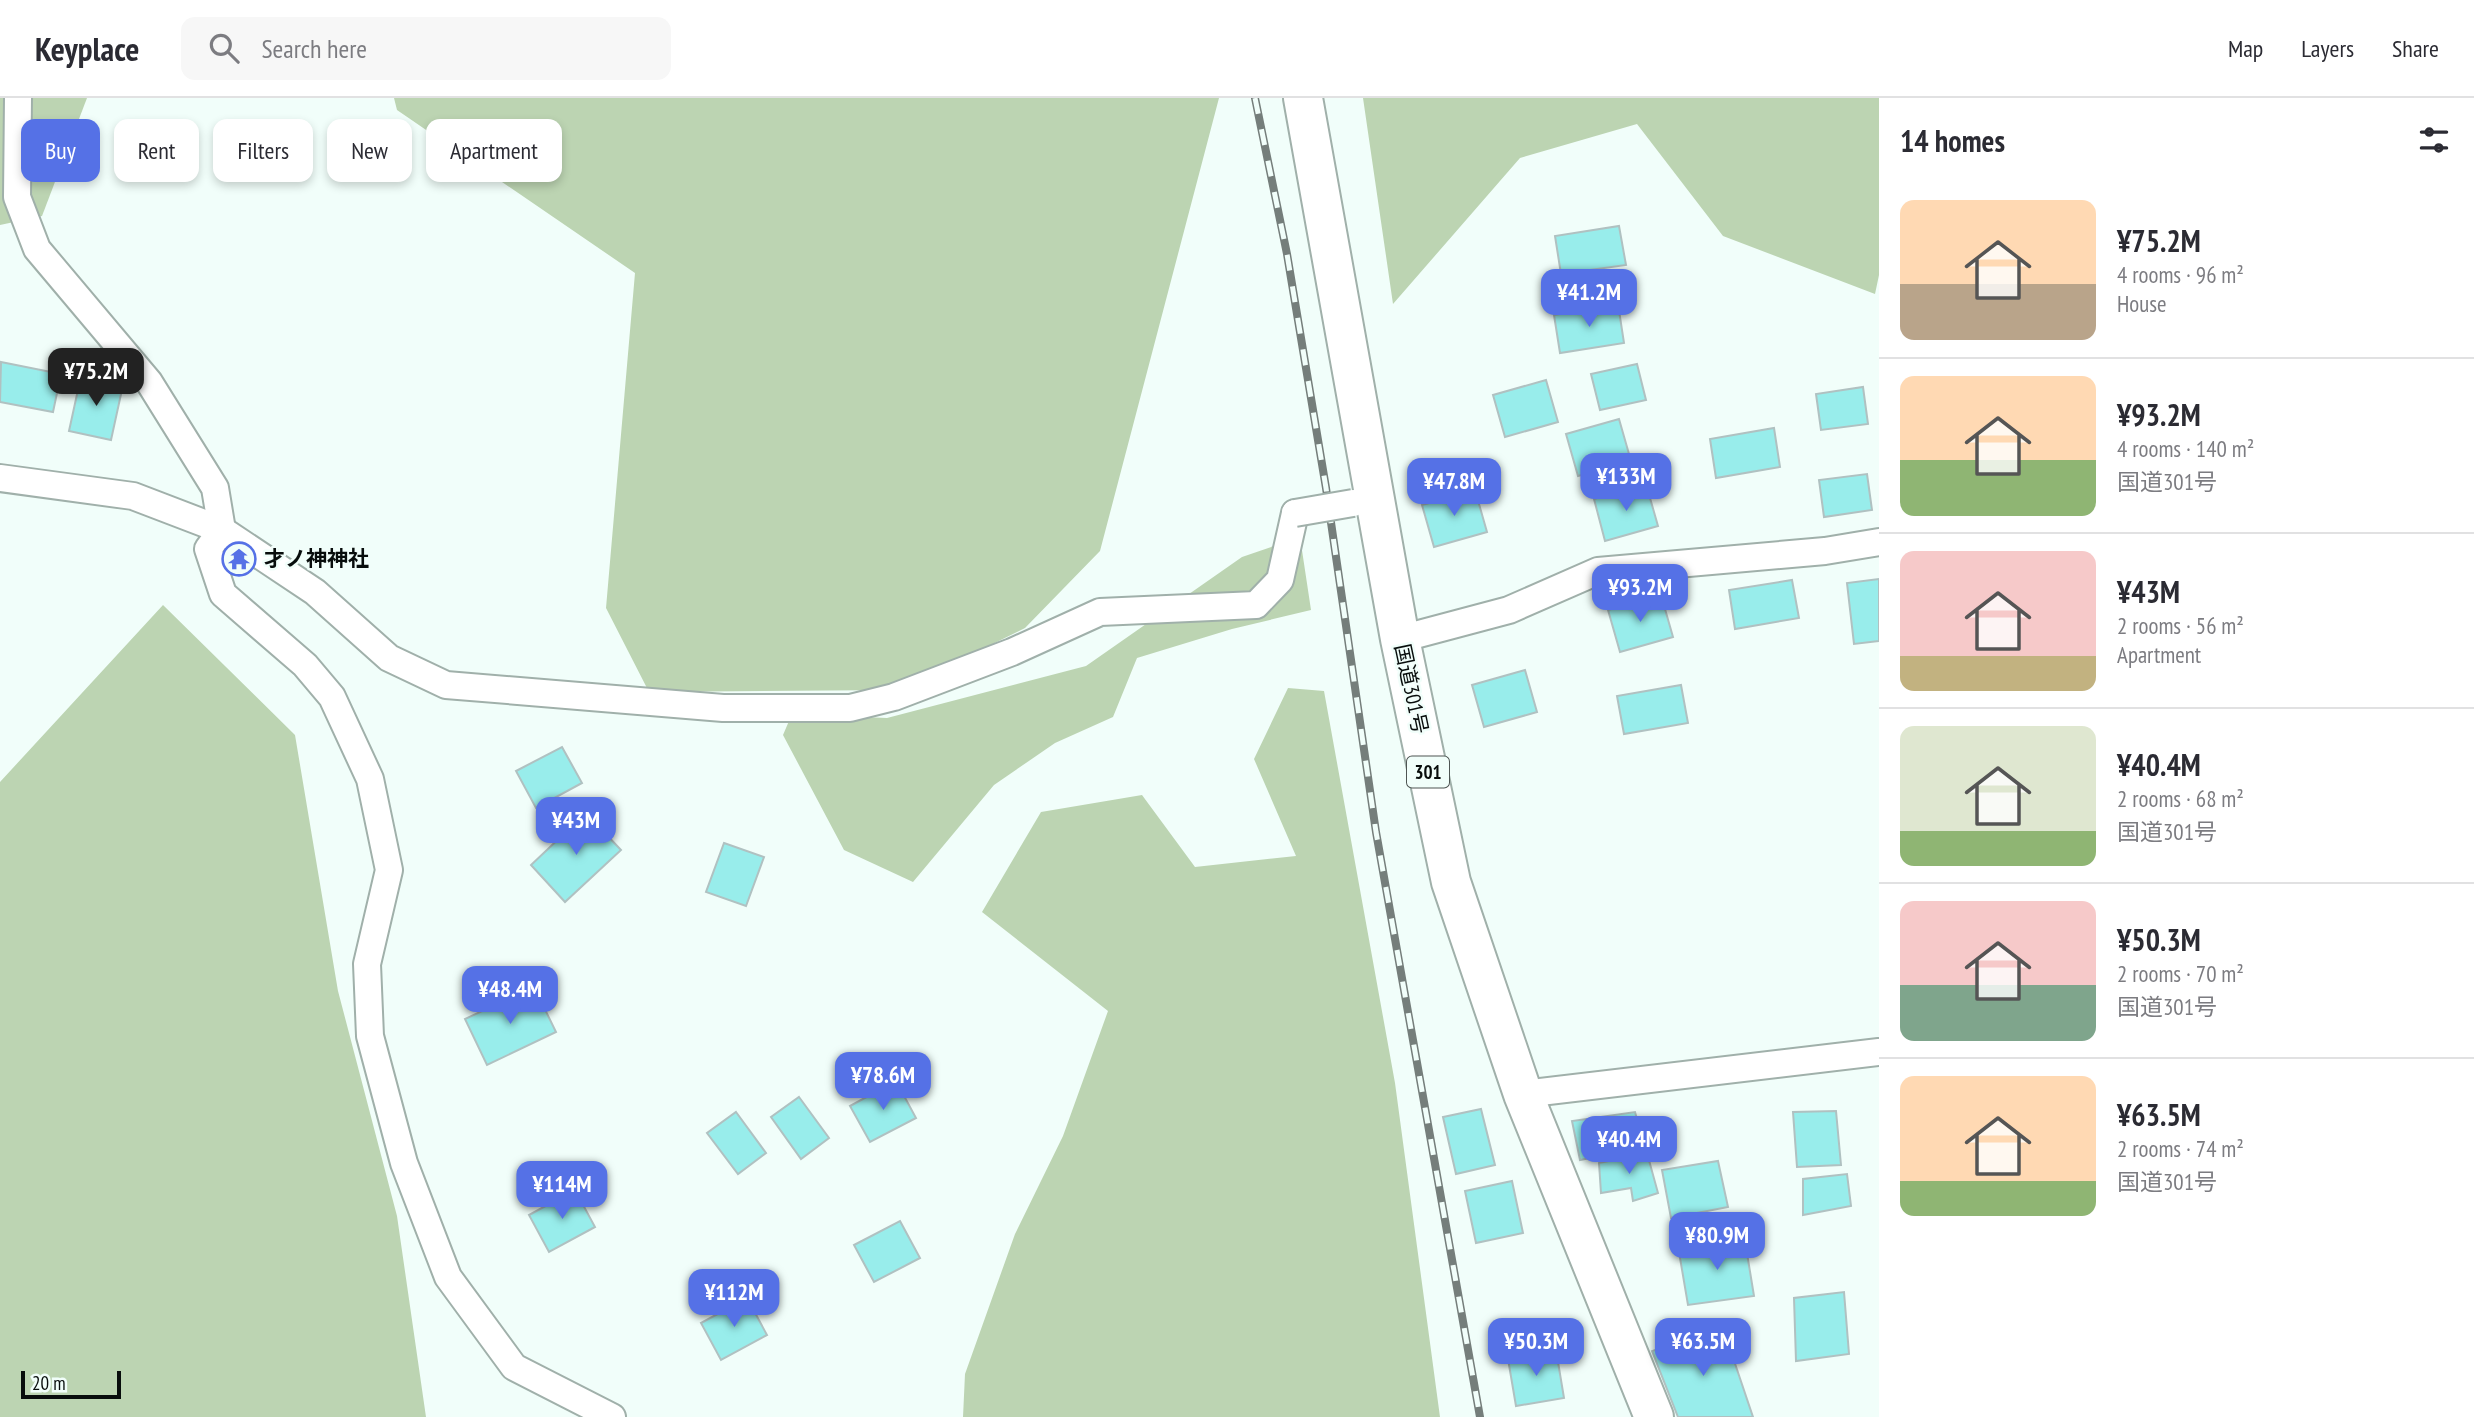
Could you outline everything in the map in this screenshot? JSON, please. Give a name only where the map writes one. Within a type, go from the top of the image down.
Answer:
[{"type":"highway","name":"国道301号","points":[[1303,98],[1364,500],[1400,639],[1451,882],[1522,1094],[1654,1417]]},
{"type":"street","points":[[18,98],[18,197],[37,248],[149,382],[215,488],[222,530],[208,549],[223,594],[304,665],[332,697],[370,779],[389,870],[366,964],[370,1036],[404,1163],[448,1277],[514,1367],[612,1417]]},
{"type":"street","points":[[0,478],[133,496],[222,530],[314,592],[389,658],[446,685],[723,708],[849,708],[894,697],[989,661],[1100,612],[1255,605],[1280,580],[1295,513],[1364,500]]},
{"type":"street","points":[[1400,639],[1509,610],[1598,572],[1825,551],[1879,542]]},
{"type":"street","points":[[1522,1094],[1879,1052]]},
{"type":"green space","points":[[0,98],[87,98],[79,119],[21,119],[21,182],[55,182],[42,216],[0,225]]},
{"type":"green space","points":[[394,98],[1219,98],[1100,551],[1025,628],[899,690],[649,692],[606,608],[635,273],[502,182],[562,182],[562,119],[426,119],[426,130],[397,110]]},
{"type":"green space","points":[[1363,98],[1879,98],[1879,275],[1875,294],[1723,236],[1637,124],[1520,158],[1393,304]]},
{"type":"green space","points":[[1300,537],[1311,610],[1232,629],[1137,658],[1113,717],[1055,743],[994,785],[913,882],[844,850],[783,735],[792,714],[887,718],[1086,666],[1242,557]]},
{"type":"green space","points":[[163,605],[295,735],[338,991],[397,1216],[426,1417],[0,1417],[0,782]]},
{"type":"green space","points":[[1288,688],[1324,691],[1395,1083],[1440,1417],[963,1417],[965,1374],[1015,1234],[1063,1136],[1108,1011],[982,912],[1041,812],[1142,795],[1195,867],[1296,856],[1254,759]]},
{"type":"building","points":[[1619,226],[1626,265],[1561,274],[1555,236]]},
{"type":"building","points":[[1618,304],[1624,343],[1560,353],[1554,315]]},
{"type":"building","points":[[1,362],[61,374],[53,412],[0,402]]},
{"type":"building","points":[[1637,364],[1646,400],[1600,410],[1591,374]]},
{"type":"building","points":[[81,376],[123,385],[111,440],[69,431]]},
{"type":"building","points":[[1546,380],[1558,422],[1505,437],[1493,395]]},
{"type":"building","points":[[1863,387],[1868,424],[1821,430],[1816,394]]},
{"type":"building","points":[[1619,419],[1631,461],[1578,476],[1566,434]]},
{"type":"building","points":[[1774,428],[1780,467],[1716,478],[1710,439]]},
{"type":"building","points":[[1867,474],[1872,510],[1824,517],[1819,480]]},
{"type":"building","points":[[1646,484],[1658,526],[1605,541],[1594,499]]},
{"type":"building","points":[[1475,490],[1487,532],[1434,547],[1422,505]]},
{"type":"building","points":[[1879,579],[1879,641],[1854,644],[1847,583]]},
{"type":"building","points":[[1792,580],[1799,618],[1735,629],[1729,590]]},
{"type":"building","points":[[1661,595],[1673,637],[1620,652],[1608,610]]},
{"type":"building","points":[[1525,670],[1537,712],[1484,727],[1472,685]]},
{"type":"building","points":[[1681,685],[1688,723],[1624,734],[1617,696]]},
{"type":"building","points":[[562,747],[582,783],[536,808],[516,771]]},
{"type":"building","points":[[586,813],[621,850],[565,902],[531,865]]},
{"type":"building","points":[[724,843],[764,857],[746,906],[706,892]]},
{"type":"building","points":[[534,987],[556,1032],[487,1065],[465,1019]]},
{"type":"building","points":[[896,1081],[916,1118],[870,1142],[850,1106]]},
{"type":"building","points":[[799,1097],[829,1138],[801,1159],[771,1117]]},
{"type":"building","points":[[1481,1109],[1495,1165],[1456,1174],[1443,1117]]},
{"type":"building","points":[[1836,1111],[1841,1165],[1797,1167],[1793,1112]]},
{"type":"building","points":[[736,1112],[766,1153],[738,1174],[707,1133]]},
{"type":"building","points":[[1635,1112],[1645,1147],[1580,1160],[1572,1121]]},
{"type":"building","points":[[1647,1153],[1658,1193],[1633,1201],[1631,1188],[1601,1193],[1599,1163]]},
{"type":"building","points":[[1718,1161],[1728,1207],[1671,1218],[1662,1170]]},
{"type":"building","points":[[1847,1174],[1851,1206],[1803,1215],[1803,1179]]},
{"type":"building","points":[[1512,1181],[1523,1233],[1476,1243],[1465,1191]]},
{"type":"building","points":[[575,1190],[595,1227],[549,1252],[529,1215]]},
{"type":"building","points":[[900,1221],[920,1258],[874,1282],[854,1245]]},
{"type":"building","points":[[1744,1235],[1754,1296],[1688,1305],[1679,1252]]},
{"type":"building","points":[[1844,1292],[1849,1354],[1796,1361],[1794,1298]]},
{"type":"building","points":[[747,1298],[767,1335],[721,1360],[701,1323]]},
{"type":"building","points":[[1723,1328],[1753,1417],[1678,1417],[1652,1351]]},
{"type":"building","points":[[1556,1350],[1564,1398],[1516,1406],[1508,1359]]},
{"type":"railway","points":[[1255,98],[1287,254],[1326,488],[1376,832],[1480,1417]]},
{"type":"place","name":"才ノ神神社","points":[[239,559]]}]
